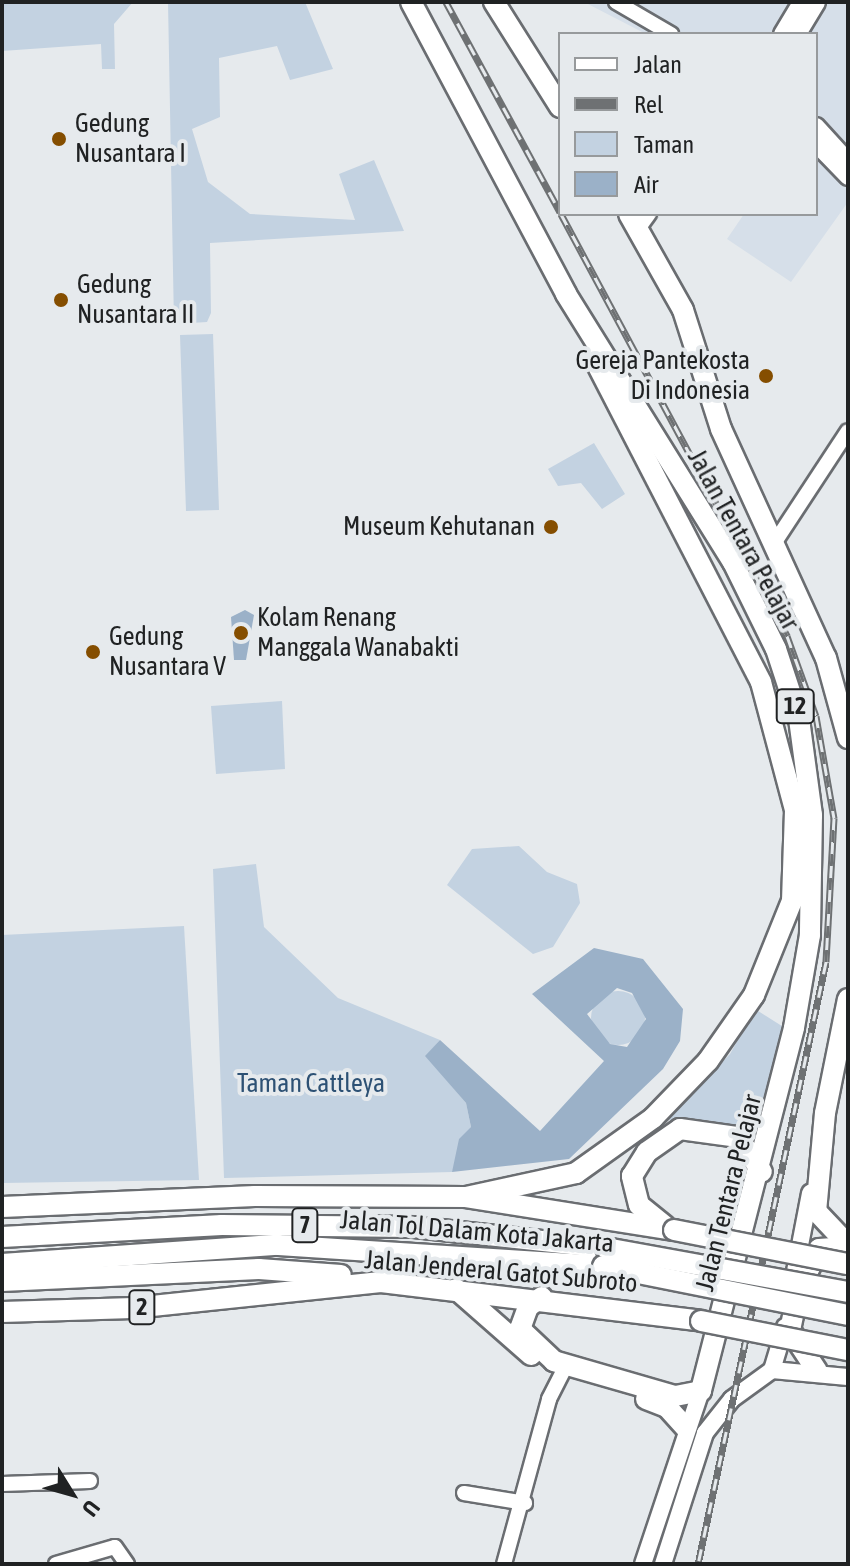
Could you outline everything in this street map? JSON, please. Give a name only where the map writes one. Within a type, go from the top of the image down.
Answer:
[{"type":"highway","name":"Jalan Tentara Pelajar","points":[[411,2],[566,294],[733,562],[776,649],[799,719],[810,935],[762,1172],[701,1391]]},
{"type":"highway","points":[[494,2],[558,104]]},
{"type":"highway","name":"Jalan Tentara Pelajar","points":[[639,219],[683,310],[721,429],[826,658],[848,738]]},
{"type":"highway","points":[[466,1197],[538,1186],[593,1164],[653,1118],[708,1061],[780,944],[792,901],[803,813]]},
{"type":"highway","points":[[848,999],[825,1113],[816,1211],[848,1246]]},
{"type":"highway","points":[[672,1230],[639,1205],[633,1187],[636,1163],[662,1138],[680,1129],[725,1131],[746,1146],[762,1172]]},
{"type":"highway","points":[[2,1207],[255,1196],[466,1197],[672,1230],[848,1264]]},
{"type":"highway","name":"Jalan Tol Dalam Kota Jakarta","points":[[2,1237],[222,1225],[414,1227],[848,1292]]},
{"type":"highway","name":"Jalan Tol Dalam Kota Jakarta","points":[[2,1264],[277,1245],[605,1257],[848,1315]]},
{"type":"highway","points":[[817,1371],[790,1330],[798,1291],[819,1249],[848,1246]]},
{"type":"highway","points":[[2,1281],[259,1269],[381,1282]]},
{"type":"highway","name":"Jalan Jenderal Gatot Subroto","points":[[2,1312],[133,1308],[381,1282],[542,1297],[701,1321],[848,1350]]},
{"type":"highway","points":[[456,1289],[505,1337],[563,1370],[658,1402],[686,1428]]},
{"type":"highway","points":[[542,1297],[521,1319],[523,1338],[563,1370],[675,1396],[701,1391]]},
{"type":"main road","points":[[783,32],[801,2]]},
{"type":"main road","points":[[799,32],[817,2]]},
{"type":"main road","points":[[823,146],[848,161]]},
{"type":"main road","points":[[823,146],[848,177]]},
{"type":"main road","points":[[772,1370],[825,1113]]},
{"type":"main road","points":[[663,1564],[705,1433],[732,1399],[772,1370],[817,1371],[848,1377]]},
{"type":"main road","points":[[643,1564],[686,1428],[701,1391]]},
{"type":"street","points":[[616,2],[668,32]]},
{"type":"street","points":[[773,545],[848,431]]},
{"type":"street","points":[[504,1564],[563,1370]]},
{"type":"street","points":[[2,1484],[90,1481]]},
{"type":"street","points":[[464,1493],[525,1503]]},
{"type":"street","points":[[56,1564],[119,1548],[127,1564]]},
{"type":"shaded area","points":[[584,2],[848,2],[848,202],[791,282],[727,239],[743,216],[818,216],[818,32],[642,32]]},
{"type":"green space","points":[[2,2],[133,2],[114,24],[115,69],[102,69],[101,44],[2,51]]},
{"type":"green space","points":[[168,2],[305,2],[333,69],[290,80],[277,46],[219,58],[220,117],[192,129],[208,182],[250,214],[355,220],[339,174],[374,160],[404,231],[210,243],[211,313],[207,322],[174,324]]},
{"type":"green space","points":[[213,334],[219,510],[186,511],[180,335]]},
{"type":"green space","points":[[594,443],[625,494],[602,509],[581,483],[558,486],[548,469]]},
{"type":"green space","points":[[282,701],[285,769],[216,774],[211,706]]},
{"type":"green space","points":[[519,846],[547,872],[577,884],[580,903],[553,947],[533,954],[447,885],[472,849]]},
{"type":"green space","name":"Taman Cattleya","points":[[256,864],[264,927],[338,998],[440,1040],[426,1056],[466,1103],[471,1127],[452,1172],[224,1178],[213,869]]},
{"type":"green space","points":[[184,926],[199,1180],[2,1183],[2,935]]},
{"type":"green space","points":[[618,991],[637,999],[645,1018],[637,1037],[618,1045],[599,1037],[591,1018],[599,999]]},
{"type":"green space","points":[[755,1009],[785,1028],[754,1138],[708,1120],[672,1123],[668,1118],[730,1054]]},
{"type":"water","name":"Kolam Renang Manggala Wanabakti","points":[[245,610],[254,615],[246,660],[234,660],[231,617]]},
{"type":"water","points":[[594,948],[643,959],[683,1009],[680,1041],[663,1069],[569,1159],[452,1172],[459,1139],[471,1127],[466,1103],[425,1056],[440,1040],[540,1131],[604,1061],[532,994]],"holes":[[[617,988],[632,993],[646,1019],[627,1047],[610,1044],[587,1014]]]},
{"type":"railway","points":[[446,2],[558,208]]},
{"type":"railway","points":[[562,216],[787,636],[816,716],[834,818],[826,962],[698,1564]]},
{"type":"place","name":"Gedung Nusantara I","points":[[59,139]]},
{"type":"place","name":"Gedung Nusantara II","points":[[61,300]]},
{"type":"place","name":"Gereja Pantekosta Di Indonesia","points":[[766,376]]},
{"type":"place","name":"Museum Kehutanan","points":[[551,527]]},
{"type":"place","name":"Kolam Renang Manggala Wanabakti","points":[[241,633]]},
{"type":"place","name":"Gedung Nusantara V","points":[[93,652]]}]
